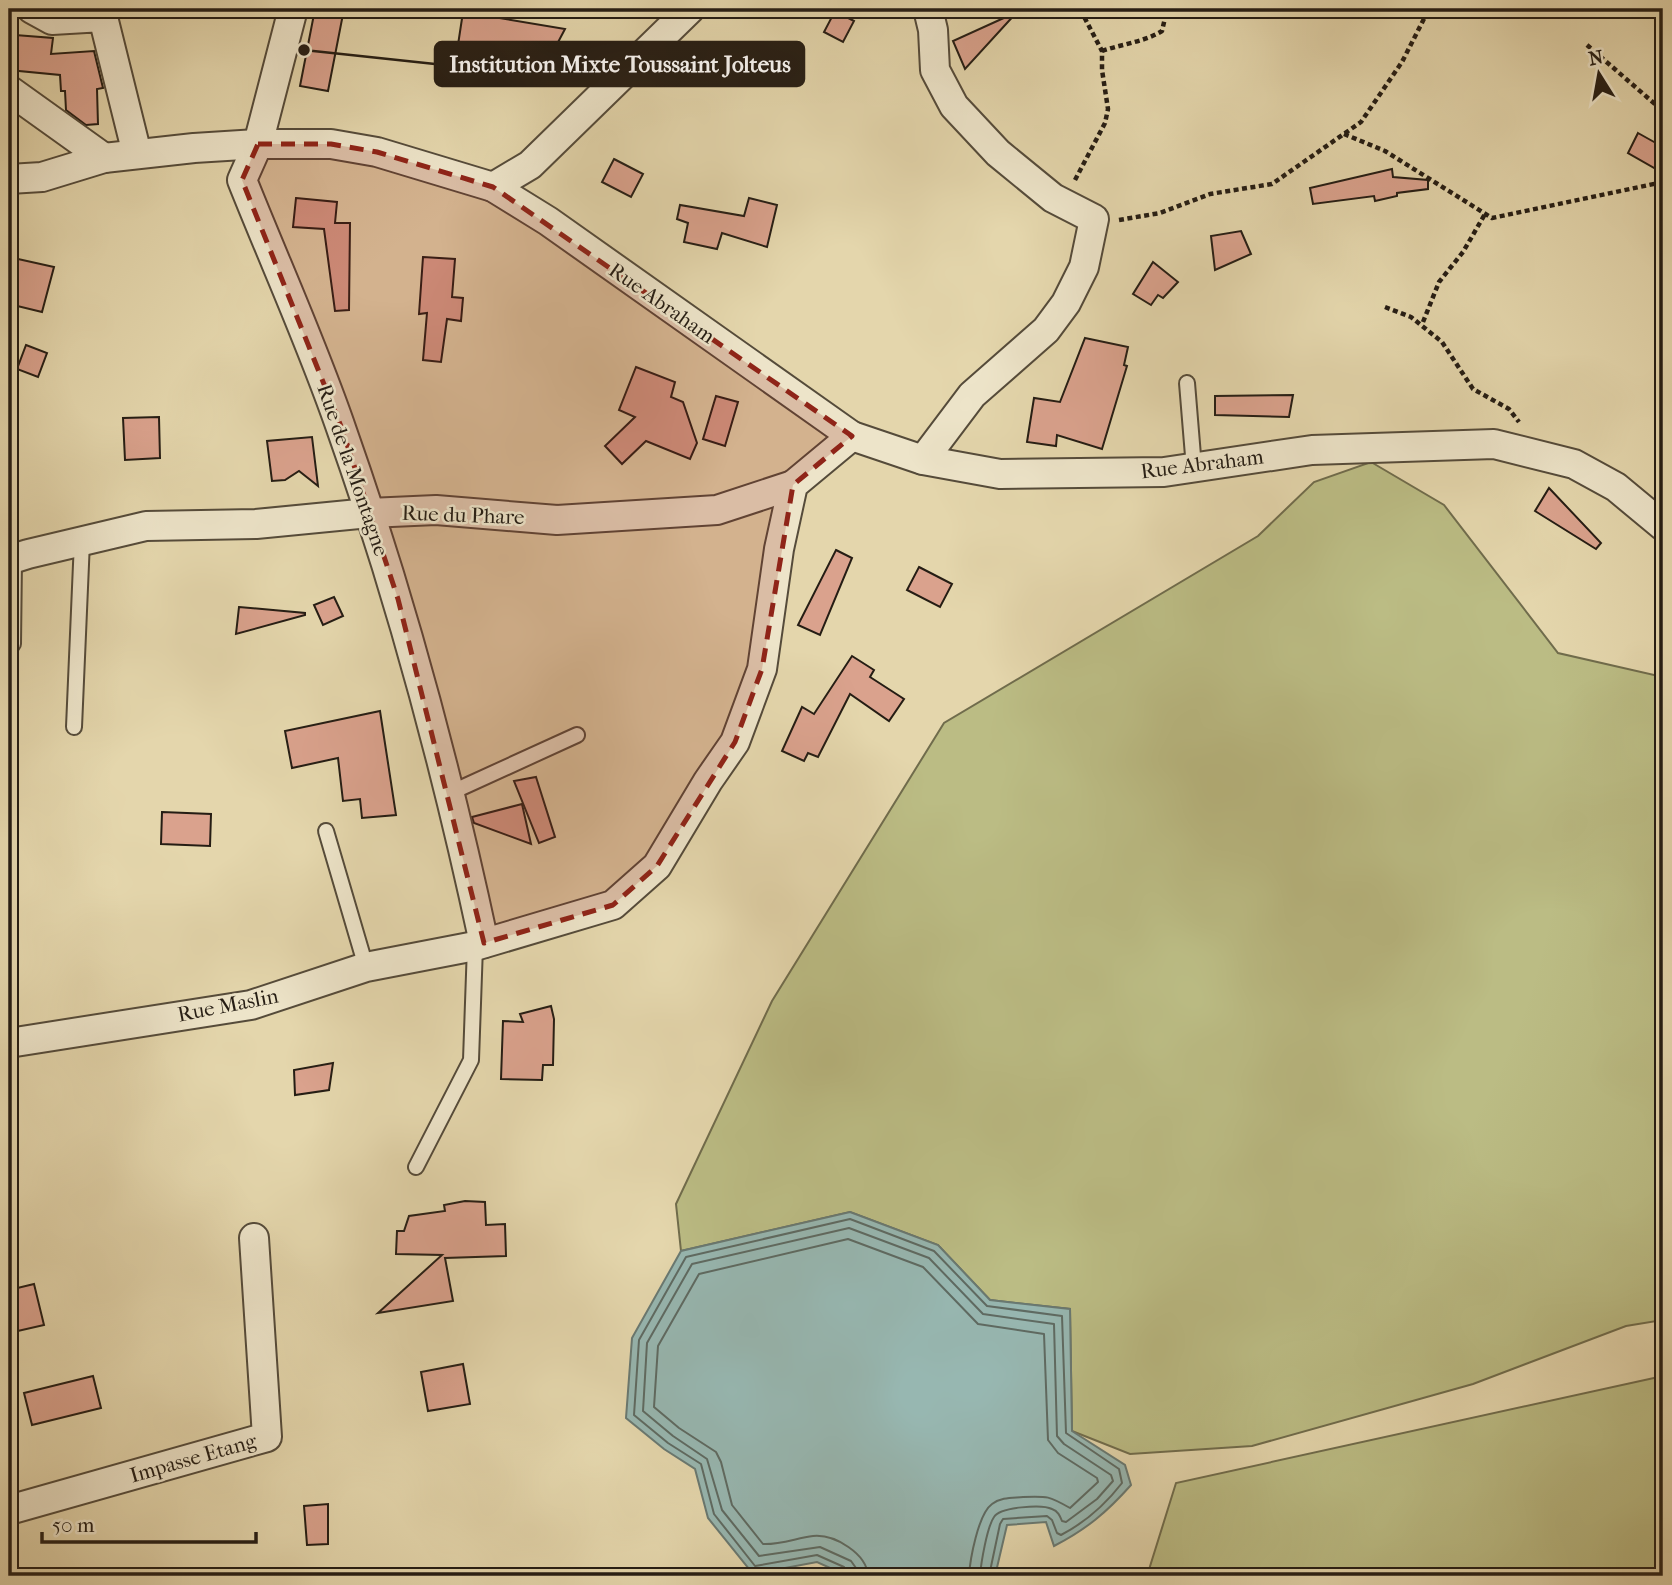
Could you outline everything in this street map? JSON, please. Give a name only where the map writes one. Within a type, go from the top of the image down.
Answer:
[{"type":"street","points":[[32,9],[52,20],[103,17],[137,154]]},
{"type":"street","name":"Rue de la Montagne","points":[[293,9],[258,144],[242,180],[342,429],[398,599],[450,793],[480,945]]},
{"type":"street","points":[[493,187],[530,166],[690,9]]},
{"type":"street","points":[[922,460],[972,395],[1046,330],[1066,303],[1084,267],[1094,219],[1053,198],[998,153],[954,106],[935,71],[933,30],[928,9]]},
{"type":"street","points":[[9,90],[104,158]]},
{"type":"street","name":"Rue Abraham","points":[[9,179],[42,177],[104,158],[258,144],[331,144],[377,152],[493,187],[548,221],[852,436],[922,460],[1000,474],[1164,472],[1312,450],[1494,444],[1574,464],[1616,487],[1663,526]]},
{"type":"street","points":[[793,485],[852,436]]},
{"type":"street","name":"Rue du Phare","points":[[12,560],[146,526],[256,524],[369,513],[436,510],[557,520],[717,510],[793,485]]},
{"type":"street","name":"Rue Maslin","points":[[9,1043],[251,1005],[366,967],[480,945],[613,905],[657,866],[735,742],[762,669],[779,549],[793,485]]},
{"type":"street","name":"Impasse Etang","points":[[9,1510],[267,1437],[254,1238]]},
{"type":"lane","points":[[1187,383],[1194,468]]},
{"type":"lane","points":[[74,727],[82,541]]},
{"type":"lane","points":[[12,560],[13,645]]},
{"type":"lane","points":[[450,793],[577,735]]},
{"type":"lane","points":[[326,831],[366,967]]},
{"type":"lane","points":[[416,1167],[471,1060],[480,945]]},
{"type":"lane","points":[[9,1564],[10,1576]]},
{"type":"path","points":[[1062,203],[1105,123],[1108,109],[1102,51],[1080,9]]},
{"type":"path","points":[[1102,51],[1150,38],[1163,31],[1167,9]]},
{"type":"path","points":[[1094,219],[1107,222],[1160,213],[1210,194],[1272,184],[1361,121],[1402,62],[1429,9]]},
{"type":"path","points":[[1587,45],[1663,111]]},
{"type":"path","points":[[1343,134],[1385,151],[1492,218],[1663,182]]},
{"type":"path","points":[[1423,322],[1439,282],[1463,252],[1485,214]]},
{"type":"path","points":[[1385,307],[1411,317],[1442,342],[1474,389],[1509,409],[1520,422],[1518,450]]},
{"type":"highlighted area","points":[[258,144],[331,144],[377,152],[493,187],[852,436],[793,485],[762,669],[735,742],[657,866],[613,905],[484,943],[398,599],[342,429],[242,180]]},
{"type":"green space","points":[[1371,462],[1444,505],[1558,653],[1663,677],[1663,1320],[1626,1326],[1473,1384],[1252,1446],[1130,1454],[1072,1431],[1070,1309],[990,1300],[938,1245],[850,1212],[681,1251],[676,1204],[772,1001],[944,723],[1258,536],[1314,482]]},
{"type":"green space","points":[[1663,1376],[1663,1576],[1147,1576],[1176,1483]]},
{"type":"water","points":[[850,1212],[938,1245],[990,1300],[1070,1309],[1072,1431],[1125,1465],[1131,1485],[1096,1519],[1054,1546],[1046,1522],[1007,1525],[995,1576],[848,1576],[817,1562],[753,1574],[708,1518],[695,1469],[664,1449],[626,1418],[632,1338],[681,1251]]},
{"type":"building","points":[[315,9],[344,9],[328,91],[300,86]]},
{"type":"building","points":[[835,11],[854,21],[843,42],[824,32]]},
{"type":"building","points":[[463,12],[565,29],[555,48],[595,75],[521,82],[520,68],[456,58]]},
{"type":"building","points":[[1017,12],[965,69],[953,41]]},
{"type":"building","points":[[15,35],[53,38],[51,54],[94,51],[103,88],[97,89],[98,124],[86,125],[66,110],[65,91],[61,91],[60,75],[9,70],[9,57],[13,57]]},
{"type":"building","points":[[1638,133],[1663,147],[1663,173],[1628,153]]},
{"type":"building","points":[[614,159],[643,174],[631,197],[602,182]]},
{"type":"building","points":[[1392,169],[1393,177],[1428,180],[1428,189],[1397,193],[1397,196],[1375,201],[1374,196],[1313,204],[1310,188]]},
{"type":"building","points":[[296,198],[337,202],[335,223],[350,223],[349,310],[335,311],[324,229],[293,227]]},
{"type":"building","points":[[749,198],[777,205],[767,247],[722,233],[717,249],[684,242],[688,223],[677,219],[680,205],[744,216]]},
{"type":"building","points":[[1241,231],[1251,254],[1215,270],[1211,236]]},
{"type":"building","points":[[9,257],[54,267],[42,312],[9,304]]},
{"type":"building","points":[[423,257],[455,259],[452,297],[463,298],[461,321],[447,319],[441,362],[423,360],[427,313],[419,314]]},
{"type":"building","points":[[1153,262],[1178,282],[1163,298],[1158,295],[1151,305],[1133,294]]},
{"type":"building","points":[[1085,338],[1128,347],[1124,365],[1127,366],[1102,449],[1057,435],[1056,446],[1027,442],[1034,398],[1060,402]]},
{"type":"building","points":[[26,345],[47,353],[38,377],[17,369]]},
{"type":"building","points":[[636,367],[675,382],[671,397],[683,402],[697,443],[690,459],[646,441],[622,464],[605,446],[635,417],[619,410]]},
{"type":"building","points":[[1293,395],[1289,417],[1215,415],[1215,396]]},
{"type":"building","points":[[716,396],[738,402],[725,446],[703,439]]},
{"type":"building","points":[[159,417],[160,458],[125,460],[123,418]]},
{"type":"building","points":[[312,437],[318,486],[299,471],[285,480],[272,481],[267,441]]},
{"type":"building","points":[[1549,488],[1601,543],[1596,549],[1535,511]]},
{"type":"building","points":[[836,550],[852,558],[820,635],[798,625]]},
{"type":"building","points":[[919,567],[952,584],[940,607],[907,590]]},
{"type":"building","points":[[334,597],[343,616],[323,625],[314,605]]},
{"type":"building","points":[[239,607],[305,613],[305,615],[236,634]]},
{"type":"building","points":[[852,656],[874,670],[870,677],[904,699],[889,721],[850,694],[818,757],[808,753],[804,761],[782,751],[802,707],[814,714]]},
{"type":"building","points":[[380,711],[396,815],[362,818],[360,799],[343,801],[338,758],[292,768],[285,731]]},
{"type":"building","points":[[536,777],[555,837],[539,843],[514,781]]},
{"type":"building","points":[[522,804],[531,844],[474,823],[472,817]]},
{"type":"building","points":[[162,812],[211,814],[210,846],[161,844]]},
{"type":"building","points":[[551,1006],[554,1019],[553,1065],[543,1065],[542,1080],[501,1079],[503,1021],[523,1022],[520,1014]]},
{"type":"building","points":[[333,1063],[329,1090],[295,1095],[294,1070]]},
{"type":"building","points":[[465,1201],[485,1202],[486,1225],[505,1224],[506,1256],[445,1258],[453,1301],[378,1313],[442,1255],[396,1254],[397,1231],[404,1231],[409,1216],[445,1211],[444,1205]]},
{"type":"building","points":[[34,1284],[44,1325],[9,1333],[9,1290]]},
{"type":"building","points":[[463,1364],[470,1404],[428,1411],[421,1372]]},
{"type":"building","points":[[93,1376],[101,1408],[32,1425],[24,1393]]},
{"type":"building","points":[[328,1504],[328,1544],[307,1545],[304,1506]]},
{"type":"place","name":"Institution Mixte Toussaint Jolteus","points":[[304,50]]}]
